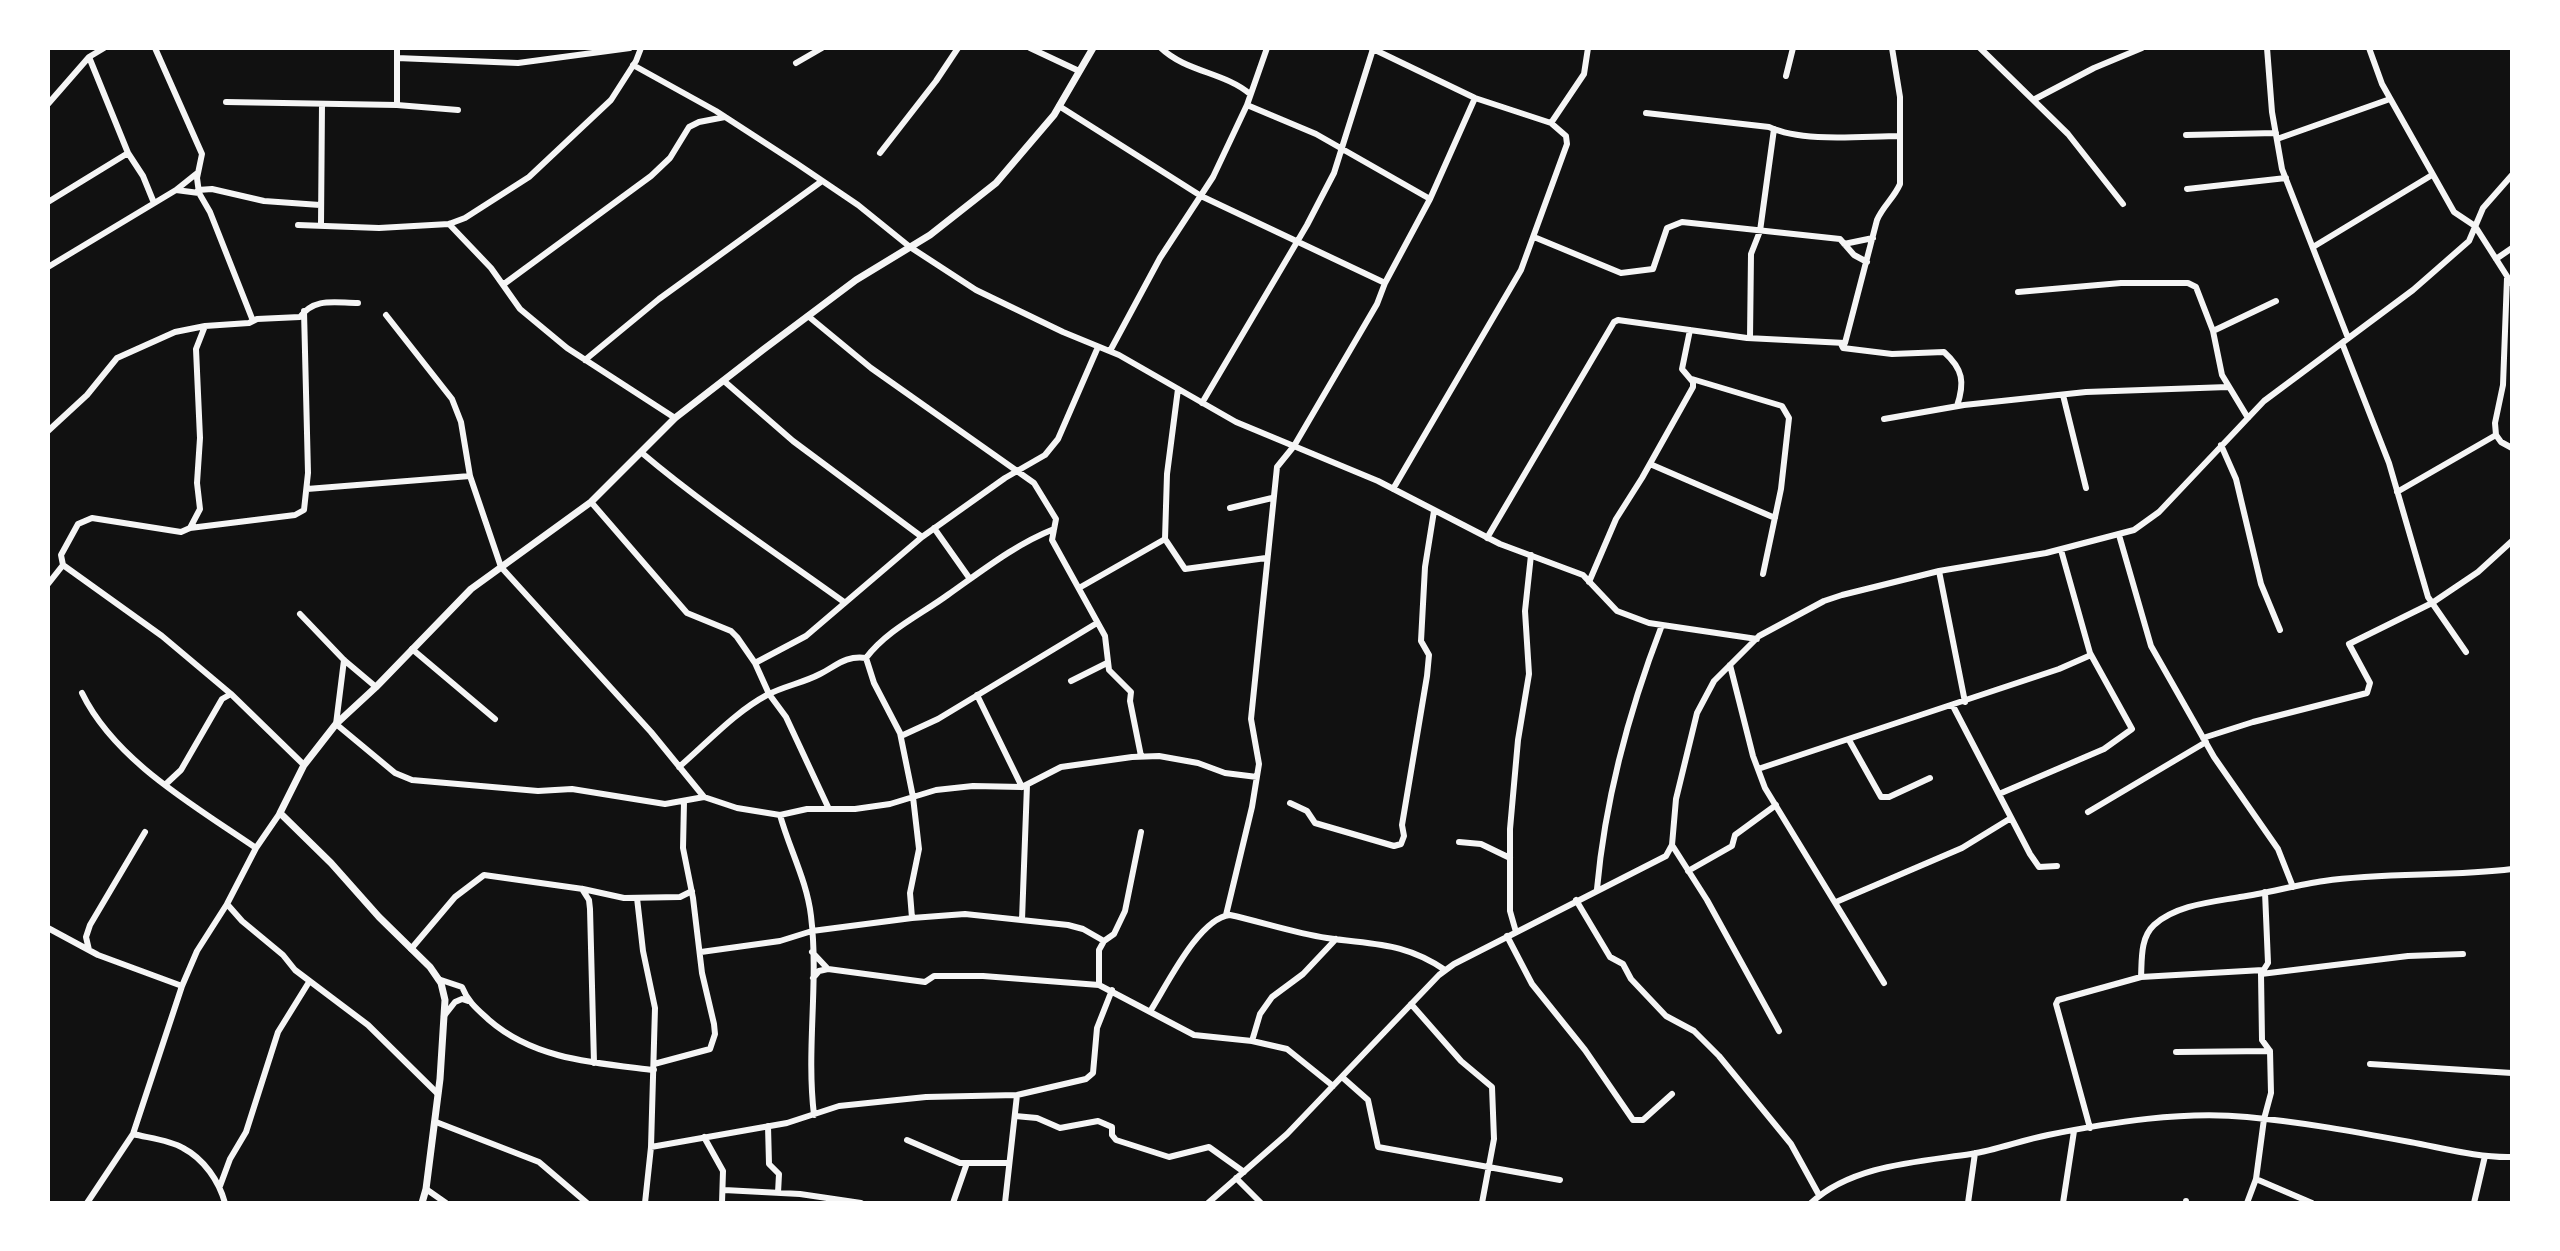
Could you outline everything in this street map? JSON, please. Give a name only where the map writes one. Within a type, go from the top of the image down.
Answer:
[{"type":"street","points":[[155,48],[202,154],[198,192],[210,212],[253,321]]},
{"type":"street","points":[[397,48],[397,105]]},
{"type":"street","points":[[397,58],[518,63],[630,48]]},
{"type":"street","points":[[298,225],[379,228],[449,224],[465,218],[529,177],[611,100],[641,48]]},
{"type":"street","points":[[796,63],[822,48]]},
{"type":"street","points":[[880,153],[958,48]]},
{"type":"street","points":[[1030,48],[1079,71]]},
{"type":"street","points":[[90,1202],[133,1134],[182,986],[197,951],[227,904],[256,848],[280,813],[304,765],[336,724],[471,589],[591,502],[675,418],[856,280],[930,235],[996,183],[1059,106],[1093,48]]},
{"type":"street","points":[[1161,48],[1170,58],[1239,85],[1250,94]]},
{"type":"street","points":[[1110,351],[1160,258],[1213,177],[1247,105],[1267,48]]},
{"type":"street","points":[[1202,403],[1334,173],[1372,48],[1475,98],[1551,123],[1566,136],[1566,153],[1521,270],[1393,489]]},
{"type":"street","points":[[1551,123],[1584,74],[1588,48]]},
{"type":"street","points":[[1786,76],[1793,48]]},
{"type":"street","points":[[1487,538],[1614,322],[1618,320],[1750,338],[1841,344],[1847,339],[1883,205],[1895,195],[1900,184],[1900,97],[1892,48]]},
{"type":"street","points":[[1980,48],[2068,134],[2123,204]]},
{"type":"street","points":[[2035,99],[2094,68],[2142,48]]},
{"type":"street","points":[[2267,48],[2276,136],[2286,178],[2389,463],[2428,597],[2466,652]]},
{"type":"street","points":[[2369,48],[2390,99],[2454,212],[2475,226],[2510,281],[2503,385],[2495,423],[2496,435],[2512,448]]},
{"type":"street","points":[[48,104],[89,57],[101,49]]},
{"type":"street","points":[[89,57],[128,153],[143,176],[154,203]]},
{"type":"street","points":[[633,65],[725,117],[858,205],[910,247],[976,290],[1110,351],[1236,422],[1393,489],[1487,538],[1575,571],[1617,611],[1649,623],[1757,639]]},
{"type":"street","points":[[1226,915],[1257,777],[1258,747],[1251,719],[1277,467],[1294,446],[1377,304],[1430,199],[1475,98]]},
{"type":"street","points":[[2186,135],[2276,136],[2390,99]]},
{"type":"street","points":[[226,102],[397,105],[458,110]]},
{"type":"street","points":[[321,225],[322,104]]},
{"type":"street","points":[[1247,105],[1342,147],[1430,199]]},
{"type":"street","points":[[1059,106],[1201,196],[1385,283]]},
{"type":"street","points":[[1646,113],[1817,136],[1900,136]]},
{"type":"street","points":[[504,284],[651,176],[670,158],[689,127],[725,117]]},
{"type":"street","points":[[1750,338],[1749,265],[1760,231],[1774,129]]},
{"type":"street","points":[[48,202],[128,153]]},
{"type":"street","points":[[48,267],[176,190],[199,171]]},
{"type":"street","points":[[2313,247],[2432,175]]},
{"type":"street","points":[[1208,1203],[1287,1134],[1445,970],[1666,856],[1672,845],[1676,799],[1697,713],[1714,681],[1757,639],[1824,601],[1939,571],[2061,550],[2134,530],[2159,512],[2264,401],[2413,290],[2469,241],[2483,208],[2512,175]]},
{"type":"street","points":[[2187,189],[2286,178]]},
{"type":"street","points":[[585,360],[659,299],[822,181]]},
{"type":"street","points":[[176,190],[198,192],[212,189],[264,201],[320,205]]},
{"type":"street","points":[[1534,237],[1626,273],[1653,269],[1663,236],[1673,224],[1682,222],[1840,239],[1854,255],[1867,262]]},
{"type":"street","points":[[449,224],[504,284],[520,309],[567,348],[675,418]]},
{"type":"street","points":[[1844,244],[1873,238]]},
{"type":"street","points":[[2496,259],[2512,248]]},
{"type":"street","points":[[2018,292],[2121,283],[2188,283],[2196,287],[2213,331],[2222,375],[2248,418]]},
{"type":"street","points":[[2213,331],[2276,301]]},
{"type":"street","points":[[48,431],[87,395],[117,358],[175,332],[300,317],[317,303],[358,303]]},
{"type":"street","points":[[304,311],[307,489],[306,506],[299,514],[173,532],[92,518],[83,520],[61,555],[63,565],[162,636],[231,694],[304,765]]},
{"type":"street","points":[[386,315],[452,399],[461,422],[470,476],[501,567],[651,732],[704,797],[737,808],[780,815],[828,807],[855,809],[890,804],[936,790],[1025,786],[1061,767],[1141,756],[1198,763],[1225,773],[1257,777]]},
{"type":"street","points":[[808,316],[871,368],[1034,483],[1056,519],[1052,540],[1106,642],[1107,663],[1113,675],[1131,692],[1141,756]]},
{"type":"street","points":[[190,528],[200,509],[196,349],[205,326]]},
{"type":"street","points":[[1589,582],[1616,519],[1691,391],[1693,382],[1682,369],[1690,330]]},
{"type":"street","points":[[1841,344],[1843,348],[1892,354],[1944,352],[1958,365],[1963,390],[1957,406]]},
{"type":"street","points":[[755,663],[806,636],[922,537],[1016,470],[1035,462],[1058,439],[1098,347]]},
{"type":"street","points":[[1688,378],[1782,406],[1789,418],[1781,489],[1763,574]]},
{"type":"street","points":[[724,381],[793,441],[922,537]]},
{"type":"street","points":[[1884,419],[1957,406],[2063,395],[2228,387]]},
{"type":"street","points":[[1178,389],[1167,474],[1165,539],[1185,569],[1266,558]]},
{"type":"street","points":[[2063,395],[2086,488]]},
{"type":"street","points":[[2397,492],[2496,435]]},
{"type":"street","points":[[2221,445],[2236,479],[2261,584],[2280,630]]},
{"type":"street","points":[[642,453],[734,526],[844,602]]},
{"type":"street","points":[[1034,483],[1035,462]]},
{"type":"street","points":[[1650,464],[1775,518]]},
{"type":"street","points":[[307,489],[470,476]]},
{"type":"street","points":[[1230,508],[1272,498]]},
{"type":"street","points":[[591,502],[687,613],[731,631],[755,663],[769,694],[786,717],[828,807]]},
{"type":"street","points":[[1290,803],[1307,811],[1315,823],[1394,846],[1401,844],[1427,676],[1429,655],[1421,641],[1425,567],[1434,511]]},
{"type":"street","points":[[934,528],[970,579]]},
{"type":"street","points":[[866,658],[894,631],[1035,536],[1054,529]]},
{"type":"street","points":[[2119,535],[2147,637],[2205,740],[2278,849],[2293,887]]},
{"type":"street","points":[[1079,588],[1165,539]]},
{"type":"street","points":[[2088,812],[2205,740],[2253,722],[2367,693],[2370,683],[2349,644],[2432,603],[2478,572],[2512,541]]},
{"type":"street","points":[[1999,794],[2104,749],[2131,732],[2131,726],[2091,655],[2061,550]]},
{"type":"street","points":[[1516,932],[1510,911],[1510,858],[1518,740],[1529,674],[1525,611],[1531,555]]},
{"type":"street","points":[[48,584],[63,565]]},
{"type":"street","points":[[1939,571],[1965,702]]},
{"type":"street","points":[[300,614],[344,660],[376,687]]},
{"type":"street","points":[[901,736],[938,719],[1097,623]]},
{"type":"street","points":[[1597,889],[1600,856],[1620,760],[1647,663],[1662,625]]},
{"type":"street","points":[[412,649],[495,719]]},
{"type":"street","points":[[1758,769],[1965,702],[2091,655]]},
{"type":"street","points":[[679,767],[749,706],[769,694],[821,674],[838,662],[857,656],[866,658]]},
{"type":"street","points":[[866,658],[874,683],[901,736],[913,797],[919,849],[910,893],[912,918]]},
{"type":"street","points":[[336,724],[344,660]]},
{"type":"street","points":[[1071,681],[1107,663]]},
{"type":"street","points":[[1730,665],[1758,769],[1776,805],[1884,983]]},
{"type":"street","points":[[82,693],[94,718],[116,742],[166,784],[256,848]]},
{"type":"street","points":[[166,784],[181,770],[222,699],[231,694]]},
{"type":"street","points":[[977,695],[1025,786],[1022,920]]},
{"type":"street","points":[[1953,706],[2039,867],[2057,866]]},
{"type":"street","points":[[336,724],[402,778],[538,791],[572,789],[665,804],[704,797]]},
{"type":"street","points":[[1849,740],[1881,797],[1889,797],[1930,778]]},
{"type":"street","points":[[444,1016],[455,1002],[462,999],[514,1039],[554,1054],[594,1063],[654,1067],[704,1051],[713,1043],[714,1024],[702,973],[695,906],[683,848],[684,802]]},
{"type":"street","points":[[1688,871],[1732,846],[1735,835],[1776,805]]},
{"type":"street","points":[[280,813],[331,863],[438,979],[445,1000],[444,1016],[436,1122],[422,1203]]},
{"type":"street","points":[[780,815],[811,912],[813,978],[809,1076],[814,1115]]},
{"type":"street","points":[[1836,902],[1962,848],[2011,818]]},
{"type":"street","points":[[89,950],[86,937],[90,925],[145,832]]},
{"type":"street","points":[[1099,985],[1097,960],[1104,941],[1114,934],[1125,911],[1141,832]]},
{"type":"street","points":[[1459,842],[1481,844],[1510,858]]},
{"type":"street","points":[[1672,845],[1779,1031]]},
{"type":"street","points":[[2141,977],[2142,953],[2153,926],[2199,904],[2325,881],[2472,874],[2512,869]]},
{"type":"street","points":[[411,949],[455,897],[484,875],[637,898],[680,897],[692,891]]},
{"type":"street","points":[[581,889],[589,900],[590,909],[594,1063]]},
{"type":"street","points":[[2247,1203],[2256,1179],[2264,1119],[2271,1093],[2270,1051],[2262,1040],[2262,972],[2268,963],[2265,892]]},
{"type":"street","points":[[680,897],[695,906]]},
{"type":"street","points":[[637,898],[643,951],[655,1008],[651,1147],[645,1203]]},
{"type":"street","points":[[1576,900],[1610,957],[1623,964],[1631,979],[1666,1016],[1694,1031],[1719,1056],[1791,1144],[1819,1195]]},
{"type":"street","points":[[227,904],[309,982],[368,1025],[438,1094]]},
{"type":"street","points":[[701,952],[780,941],[812,931],[965,914],[1068,925],[1083,929],[1104,941]]},
{"type":"street","points":[[1151,1010],[1195,941],[1211,921],[1226,915],[1336,939],[1409,950],[1445,970]]},
{"type":"street","points":[[48,928],[89,950],[182,986]]},
{"type":"street","points":[[1507,936],[1532,984],[1585,1050],[1633,1120],[1643,1120],[1672,1094]]},
{"type":"street","points":[[1252,1041],[1260,1014],[1272,997],[1303,974],[1336,939]]},
{"type":"street","points":[[812,952],[828,969]]},
{"type":"street","points":[[2090,1128],[2056,1002],[2141,977],[2262,972],[2425,954],[2463,954]]},
{"type":"street","points":[[813,978],[818,972],[828,969],[925,982],[934,976],[983,976],[1099,985],[1194,1035],[1252,1041],[1287,1049],[1333,1086]]},
{"type":"street","points":[[438,979],[462,987],[468,1001]]},
{"type":"street","points":[[220,1186],[230,1159],[246,1132],[278,1032],[309,982]]},
{"type":"street","points":[[651,1147],[768,1126],[839,1106],[911,1099],[1017,1095],[1086,1079],[1093,1073],[1097,1028],[1112,990]]},
{"type":"street","points":[[1411,1004],[1466,1066],[1491,1085],[1494,1139],[1482,1203]]},
{"type":"street","points":[[2176,1052],[2270,1051]]},
{"type":"street","points":[[2370,1064],[2512,1073]]},
{"type":"street","points":[[1342,1077],[1368,1100],[1378,1147],[1560,1180]]},
{"type":"street","points":[[1005,1203],[1017,1095]]},
{"type":"street","points":[[1811,1203],[1819,1195],[1885,1166],[1975,1153],[2090,1128],[2216,1115],[2340,1129],[2485,1156],[2512,1157]]},
{"type":"street","points":[[1015,1116],[1037,1118],[1060,1128],[1102,1121],[1112,1127],[1116,1140],[1169,1157],[1209,1147],[1244,1172]]},
{"type":"street","points":[[436,1122],[539,1162],[587,1203]]},
{"type":"street","points":[[768,1126],[769,1164],[779,1174],[778,1193]]},
{"type":"street","points":[[2063,1203],[2074,1131]]},
{"type":"street","points":[[133,1134],[183,1147],[208,1168],[220,1186],[225,1203]]},
{"type":"street","points":[[704,1137],[723,1171],[722,1203]]},
{"type":"street","points":[[907,1140],[947,1159],[967,1163],[1009,1163]]},
{"type":"street","points":[[1968,1203],[1975,1153]]},
{"type":"street","points":[[2474,1203],[2485,1156]]},
{"type":"street","points":[[953,1203],[967,1163]]},
{"type":"street","points":[[1236,1178],[1261,1203]]},
{"type":"street","points":[[2256,1179],[2312,1203]]},
{"type":"street","points":[[426,1189],[446,1203]]},
{"type":"street","points":[[724,1190],[861,1203]]}]
